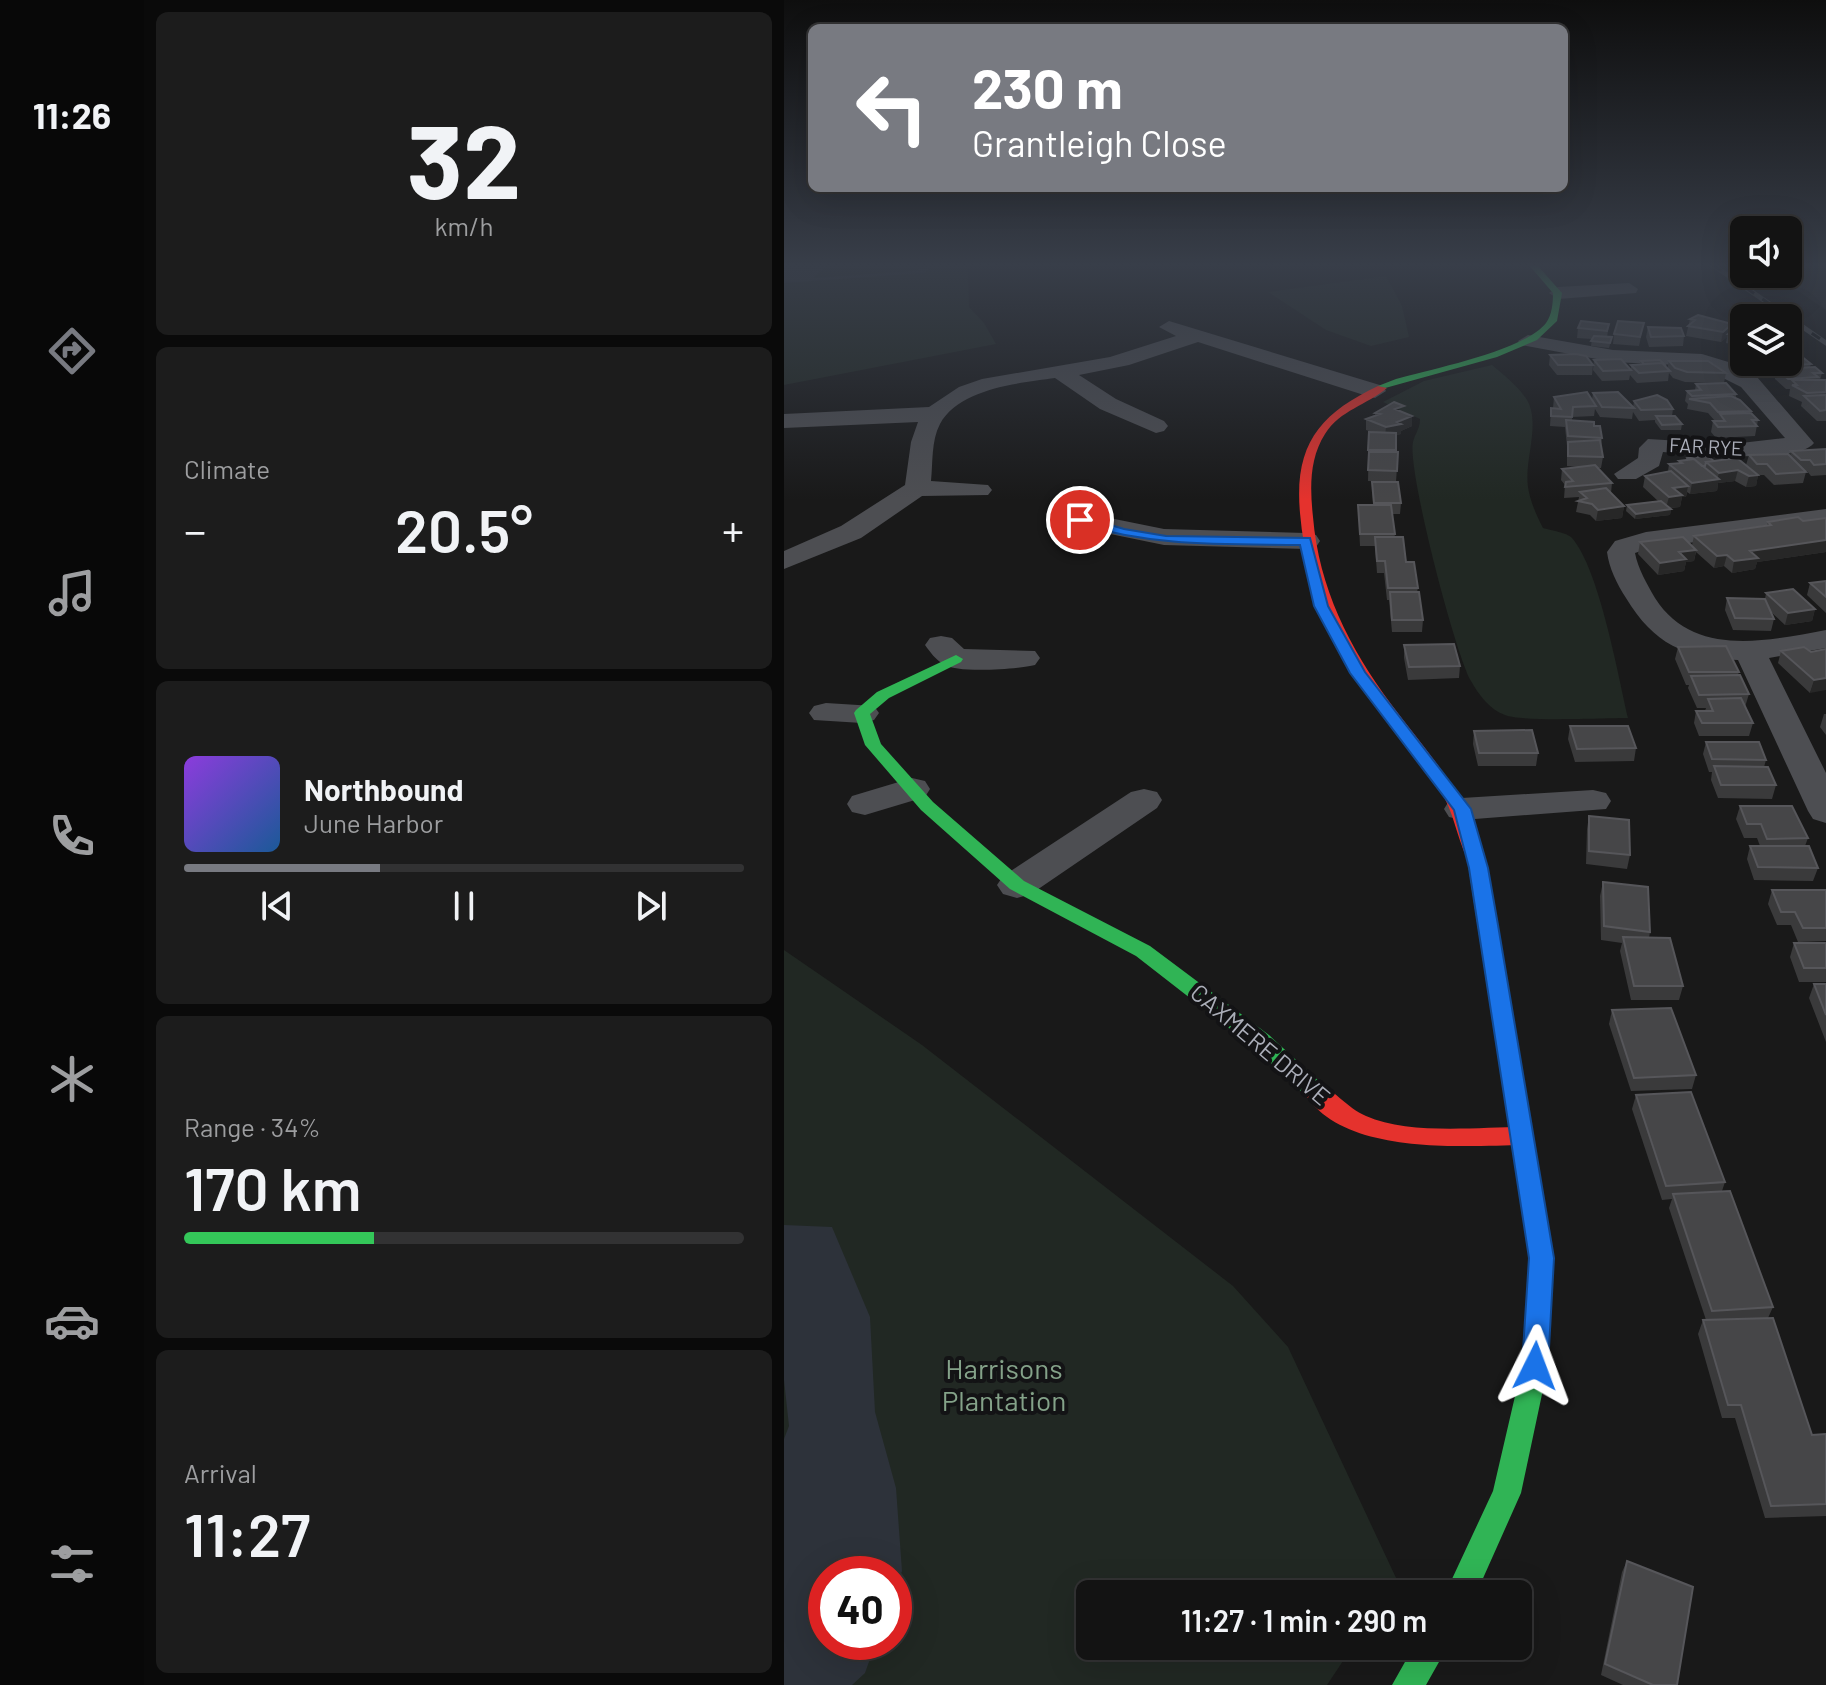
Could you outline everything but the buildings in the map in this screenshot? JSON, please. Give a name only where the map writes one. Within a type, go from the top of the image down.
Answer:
[{"type":"street","points":[[917,488],[923,431],[934,414],[958,393],[1113,362],[1173,344]]},
{"type":"street","points":[[1216,344],[1375,391]]},
{"type":"street","points":[[1467,1580],[1507,1493],[1535,1366],[1541,1258],[1479,868],[1462,809],[1358,673],[1321,606],[1306,541],[1307,453],[1317,434],[1340,412],[1375,391],[1520,344]]},
{"type":"street","name":"FAR RYE","points":[[1543,344],[1613,356],[1707,356],[1749,382],[1814,443]]},
{"type":"street","points":[[1061,372],[1139,424]]},
{"type":"street","points":[[784,421],[934,414]]},
{"type":"street","name":"FAR RYE","points":[[1627,474],[1650,461],[1651,448],[1657,444],[1732,451],[1814,443]]},
{"type":"street","points":[[784,561],[851,532],[917,488],[979,490]]},
{"type":"street","points":[[1826,517],[1646,540],[1625,547],[1621,552],[1647,614],[1665,633],[1688,643],[1751,653],[1826,639]]},
{"type":"street","points":[[1080,520],[1122,533],[1166,540],[1306,541]]},
{"type":"street","points":[[826,713],[862,713],[883,695],[948,652],[1024,658]]},
{"type":"street","points":[[1751,653],[1826,811]]},
{"type":"street","name":"CAXMERE DRIVE","points":[[862,713],[873,745],[912,789],[1017,885],[1143,951],[1261,1041],[1327,1103],[1366,1126],[1431,1135],[1523,1136]]},
{"type":"street","points":[[865,804],[912,789]]},
{"type":"street","points":[[1017,885],[1144,800]]},
{"type":"street","points":[[1462,809],[1593,801]]},
{"type":"street","points":[[1408,1685],[1423,1660]]},
{"type":"green space","points":[[784,344],[996,344],[784,385]]},
{"type":"green space","points":[[1492,365],[1520,390],[1531,410],[1527,476],[1532,502],[1543,528],[1570,536],[1591,573],[1628,718],[1545,719],[1505,715],[1481,696],[1464,664],[1434,562],[1417,487],[1413,442],[1420,419],[1383,402],[1424,381]]},
{"type":"green space","name":"Harrisons Plantation","points":[[784,950],[922,1045],[1233,1286],[1288,1347],[1397,1580],[1076,1580],[1076,1660],[1344,1660],[1327,1685],[784,1685]]},
{"type":"shaded area","points":[[784,1225],[832,1227],[870,1317],[875,1412],[896,1488],[901,1556],[808,1556],[808,1660],[870,1660],[865,1673],[852,1685],[784,1685],[784,1439],[789,1426],[784,1380]]},
{"type":"traffic: fast","points":[[1382,388],[1522,344]]},
{"type":"traffic: fast","points":[[956,659],[883,695],[862,713],[873,745],[927,806],[1017,885],[1143,951],[1261,1041],[1314,1090]]},
{"type":"traffic: fast","points":[[1467,1580],[1507,1493],[1535,1366],[1541,1258],[1476,858]]},
{"type":"traffic: fast","points":[[1408,1685],[1423,1660]]},
{"type":"traffic: jam","points":[[1382,388],[1332,419],[1313,446],[1305,481],[1305,503],[1314,569],[1323,599],[1349,653],[1449,791],[1464,820],[1476,858]]},
{"type":"traffic: jam","points":[[1314,1090],[1352,1119],[1382,1130],[1443,1136],[1523,1136]]},
{"type":"route","points":[[1080,520],[1122,533],[1166,540],[1306,541],[1321,606],[1358,673],[1462,809],[1479,868],[1541,1258],[1535,1366]]}]
